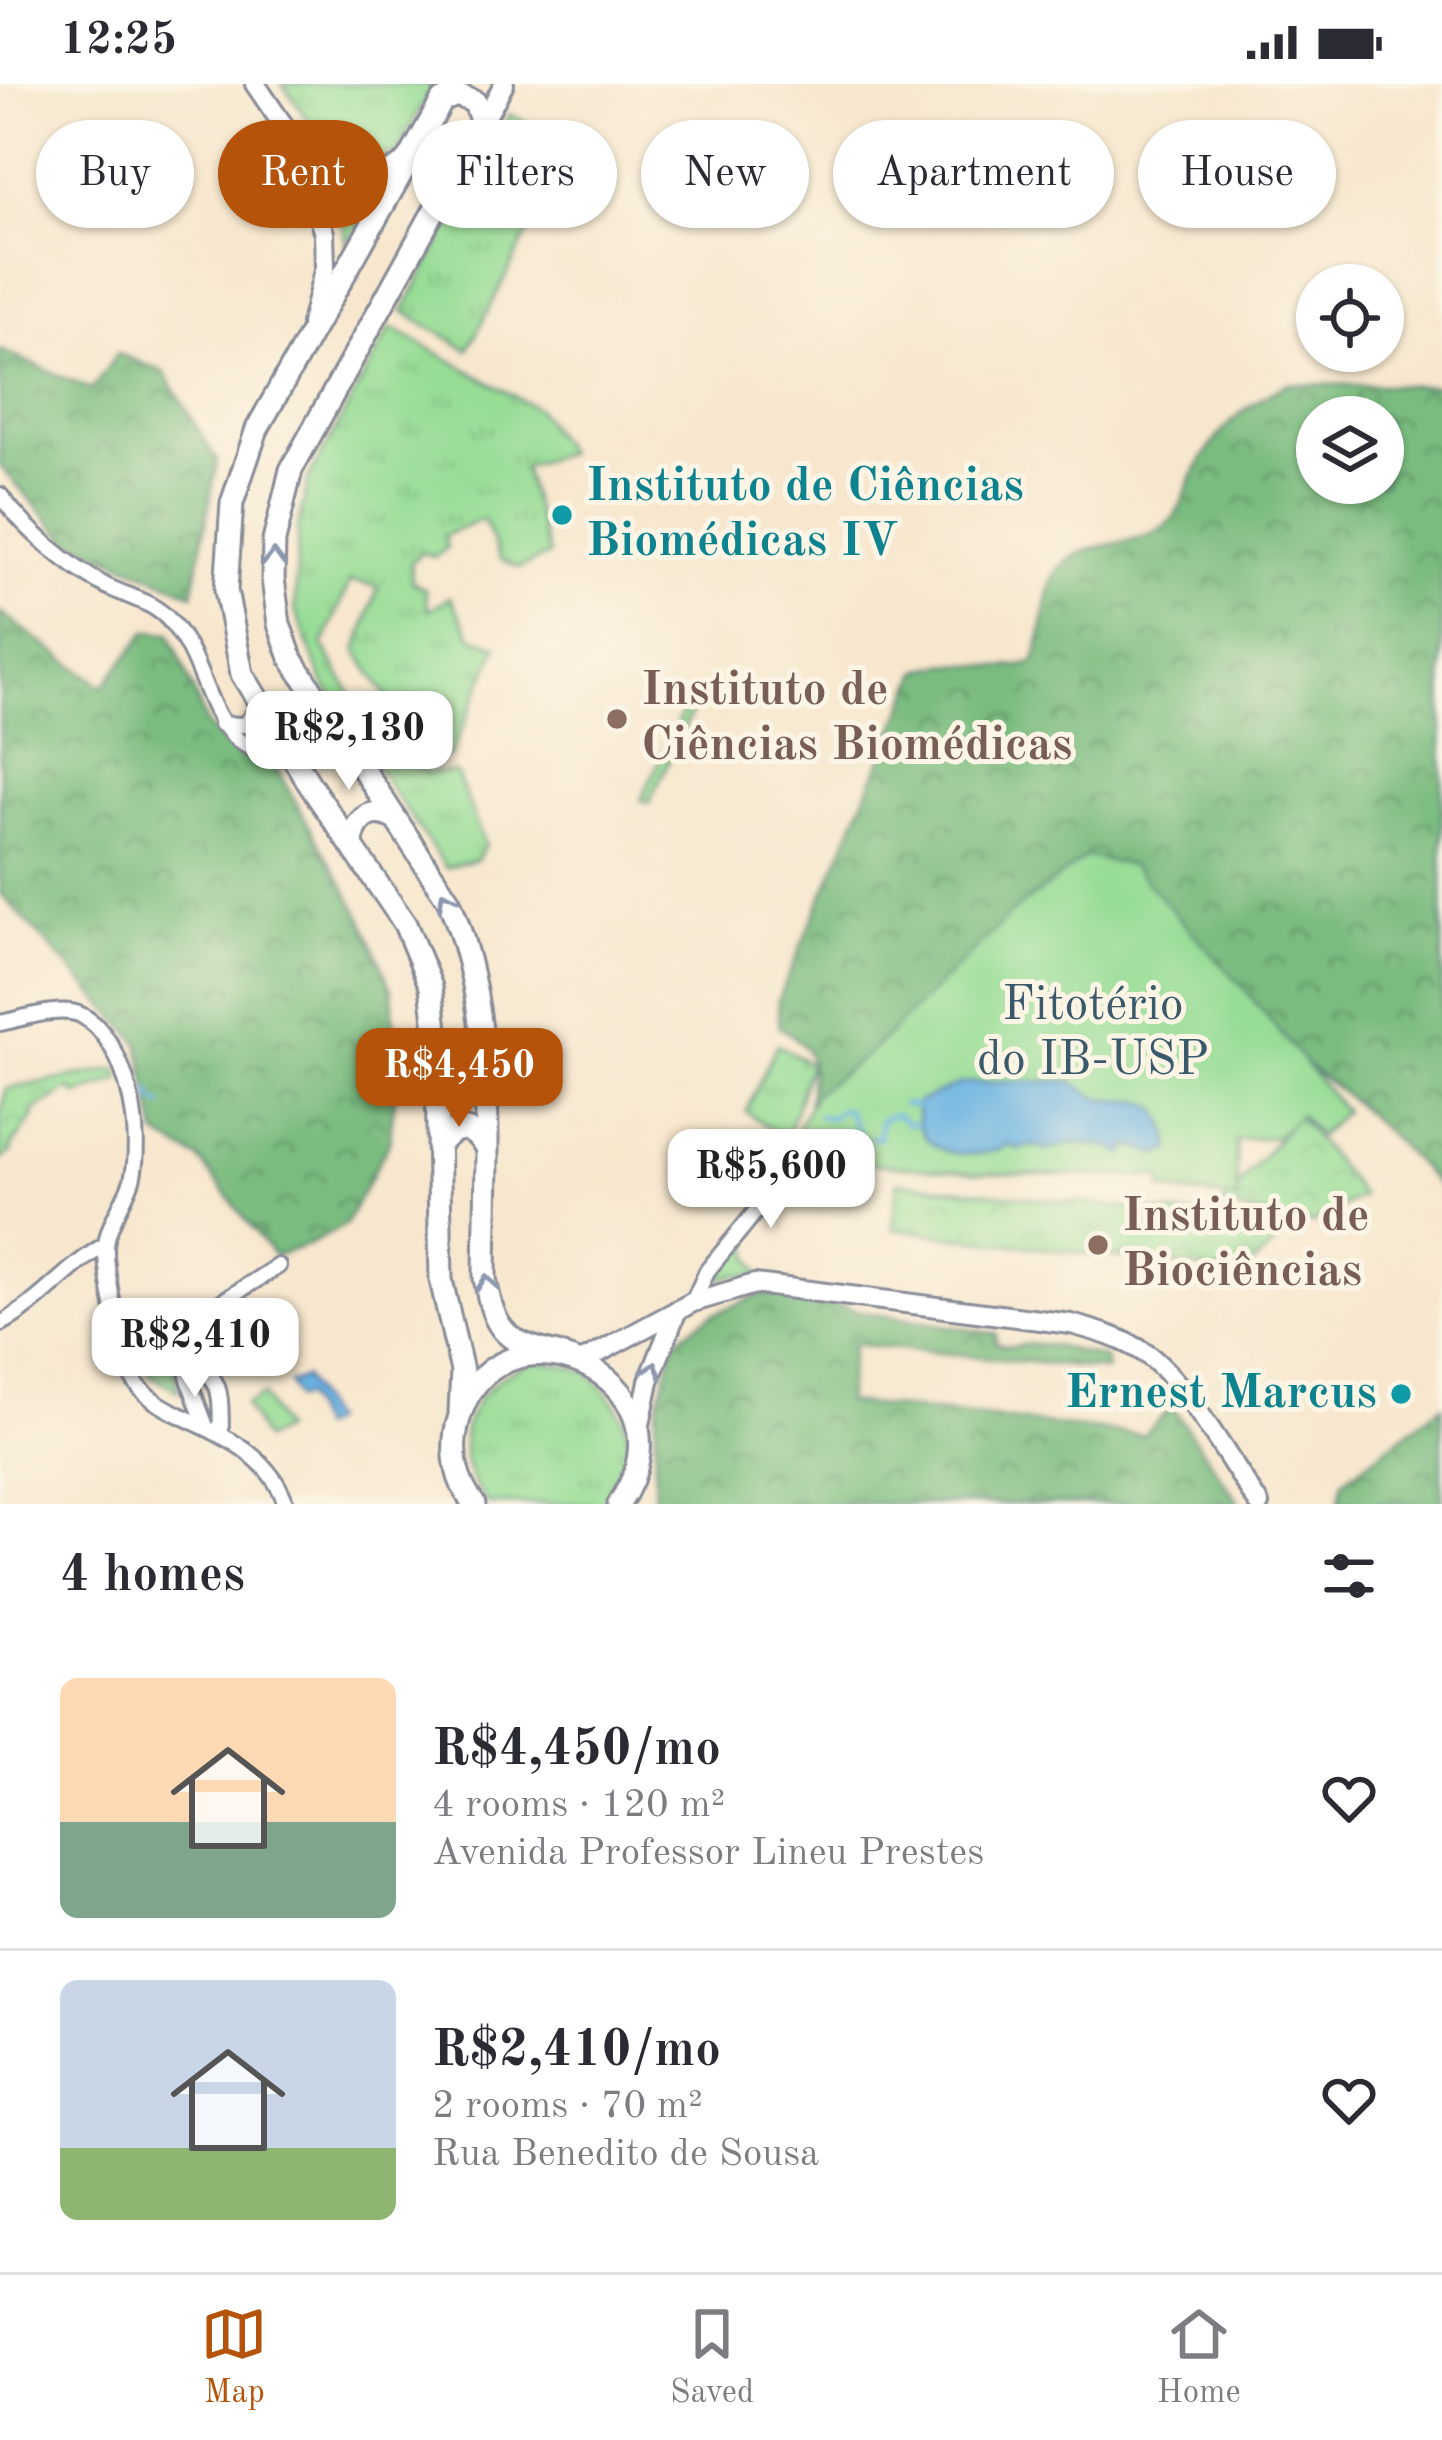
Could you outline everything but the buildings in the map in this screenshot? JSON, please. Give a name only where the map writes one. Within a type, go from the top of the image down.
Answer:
[{"type":"main road","points":[[432,120],[447,92],[470,99],[480,109],[481,120]]},
{"type":"main road","points":[[412,157],[257,429],[232,503],[228,603],[242,674],[256,701],[420,954],[433,998],[441,1280],[462,1371],[454,1440],[456,1468],[474,1504]]},
{"type":"main road","points":[[424,228],[291,470],[277,522],[273,579],[279,624],[291,658],[449,901],[465,940],[475,976],[485,1073],[485,1278],[494,1320],[519,1345],[599,1370],[626,1398],[638,1434],[637,1504]]},
{"type":"main road","points":[[325,808],[340,812],[359,807],[366,799],[369,781]]},
{"type":"main road","points":[[352,846],[353,832],[366,816],[375,812],[393,818]]},
{"type":"main road","points":[[436,1070],[445,1094],[462,1102],[478,1092],[485,1073]]},
{"type":"main road","points":[[438,1146],[458,1128],[471,1130],[485,1146]]},
{"type":"main road","points":[[460,1412],[470,1394],[501,1365],[540,1354],[572,1358]]},
{"type":"main road","points":[[619,1504],[637,1466]]},
{"type":"street","points":[[484,120],[504,84]]},
{"type":"street","points":[[256,85],[278,120]]},
{"type":"street","points":[[388,173],[412,157]]},
{"type":"street","points":[[309,331],[326,250],[323,228]]},
{"type":"street","points":[[0,495],[74,567],[171,620],[192,656],[220,724],[261,754],[293,758]]},
{"type":"street","points":[[220,724],[244,725],[255,713],[256,701]]},
{"type":"street","points":[[0,1023],[65,1012],[80,1015],[128,1074],[133,1099],[133,1174],[105,1245],[38,1300],[0,1324]]},
{"type":"street","points":[[638,1434],[649,1382],[685,1306],[707,1271],[784,1177],[795,1170],[855,1175]]},
{"type":"street","points":[[105,1245],[125,1356],[136,1384],[163,1406],[221,1433],[251,1456],[281,1490],[286,1504]]},
{"type":"street","points":[[205,1424],[188,1380],[186,1335],[195,1319],[278,1266]]},
{"type":"street","points":[[572,1358],[738,1286],[771,1284],[1071,1324],[1102,1332],[1146,1353],[1170,1375],[1259,1504]]},
{"type":"street","points":[[185,1357],[208,1369],[220,1388],[221,1433]]},
{"type":"green space","points":[[282,84],[433,84],[396,155],[388,155],[388,120],[309,120]]},
{"type":"green space","points":[[343,228],[357,228],[347,245]]},
{"type":"green space","points":[[448,228],[530,228],[468,350],[403,311]]},
{"type":"green space","points":[[391,327],[537,409],[566,452],[523,468],[549,555],[519,568],[500,559],[483,519],[444,536],[447,548],[435,557],[422,552],[411,563],[412,582],[425,589],[428,610],[450,597],[472,637],[498,646],[450,756],[427,758],[357,651],[378,587],[350,581],[323,646],[380,743],[427,773],[456,772],[485,845],[478,859],[446,868],[322,680],[295,609],[298,527],[308,480]]},
{"type":"green space","points":[[0,350],[92,390],[117,353],[164,372],[217,461],[193,594],[66,539],[0,466]]},
{"type":"green space","points":[[1287,384],[1442,386],[1442,1190],[1361,1109],[1269,1040],[808,1111],[810,1062],[802,1044],[779,1027],[778,1000],[919,672],[948,665],[1034,663],[1051,585],[1061,566],[1086,551],[1146,536],[1171,521],[1200,464],[1242,412]]},
{"type":"green space","points":[[0,612],[103,687],[147,631],[170,633],[207,725],[233,751],[273,763],[360,914],[392,990],[397,1083],[389,1142],[345,1225],[310,1244],[274,1256],[199,1159],[157,1135],[139,1043],[0,893]]},
{"type":"green space","points":[[684,708],[692,712],[649,803],[641,800]]},
{"type":"green space","name":"Fitotério do IB-USP","points":[[1086,857],[1131,865],[1246,991],[1344,1111],[1319,1136],[1300,1115],[1276,1137],[1236,1140],[1237,1199],[1163,1190],[1160,1177],[977,1173],[807,1158],[798,1127],[815,1093],[868,1054],[1016,909]]},
{"type":"green space","points":[[777,1044],[810,1064],[786,1139],[746,1112]]},
{"type":"green space","points":[[117,1069],[121,1080],[77,1095],[70,1089],[32,1112],[34,1116],[12,1151],[0,1161],[6,1089]]},
{"type":"green space","points":[[1297,1115],[1362,1195],[1312,1224],[1221,1207]]},
{"type":"green space","points":[[897,1182],[1293,1227],[1243,1274],[893,1229]]},
{"type":"green space","points":[[749,1238],[751,1258],[761,1277],[735,1275],[710,1281]]},
{"type":"green space","points":[[761,1294],[812,1295],[857,1311],[996,1334],[996,1343],[1002,1345],[1044,1345],[1105,1358],[1107,1370],[853,1344],[846,1402],[1143,1435],[1172,1407],[1240,1504],[654,1504],[656,1412],[675,1340],[711,1315]]},
{"type":"green space","points":[[135,1316],[151,1325],[176,1329],[172,1349],[178,1391],[150,1375]]},
{"type":"green space","points":[[536,1361],[587,1372],[624,1419],[627,1461],[605,1504],[488,1504],[473,1482],[465,1460],[468,1418],[493,1383]]},
{"type":"green space","points":[[263,1395],[282,1430],[264,1440],[245,1405]]},
{"type":"green space","points":[[1442,1406],[1442,1504],[1339,1504],[1343,1481]]},
{"type":"water","points":[[1073,1081],[1090,1094],[1147,1103],[1157,1110],[1171,1150],[1157,1155],[1128,1145],[1124,1155],[1114,1147],[1071,1143],[1049,1150],[1010,1145],[962,1154],[933,1145],[918,1120],[918,1102],[961,1083]]},
{"type":"water","points":[[304,1377],[330,1422],[319,1428],[304,1396],[296,1399],[289,1383]]},
{"type":"waterway","points":[[150,1090],[152,1099],[162,1105]]},
{"type":"waterway","points":[[904,1104],[918,1106]]},
{"type":"waterway","points":[[819,1116],[830,1118],[847,1110],[858,1132]]},
{"type":"waterway","points":[[871,1137],[879,1138],[881,1120],[895,1114],[917,1124]]},
{"type":"place","name":"Instituto de Ciências Biomédicas IV","points":[[562,515]]},
{"type":"place","name":"Instituto de Ciências Biomédicas","points":[[617,719]]},
{"type":"place","name":"Instituto de Biociências","points":[[1098,1245]]},
{"type":"place","name":"Ernest Marcus","points":[[1401,1394]]}]
